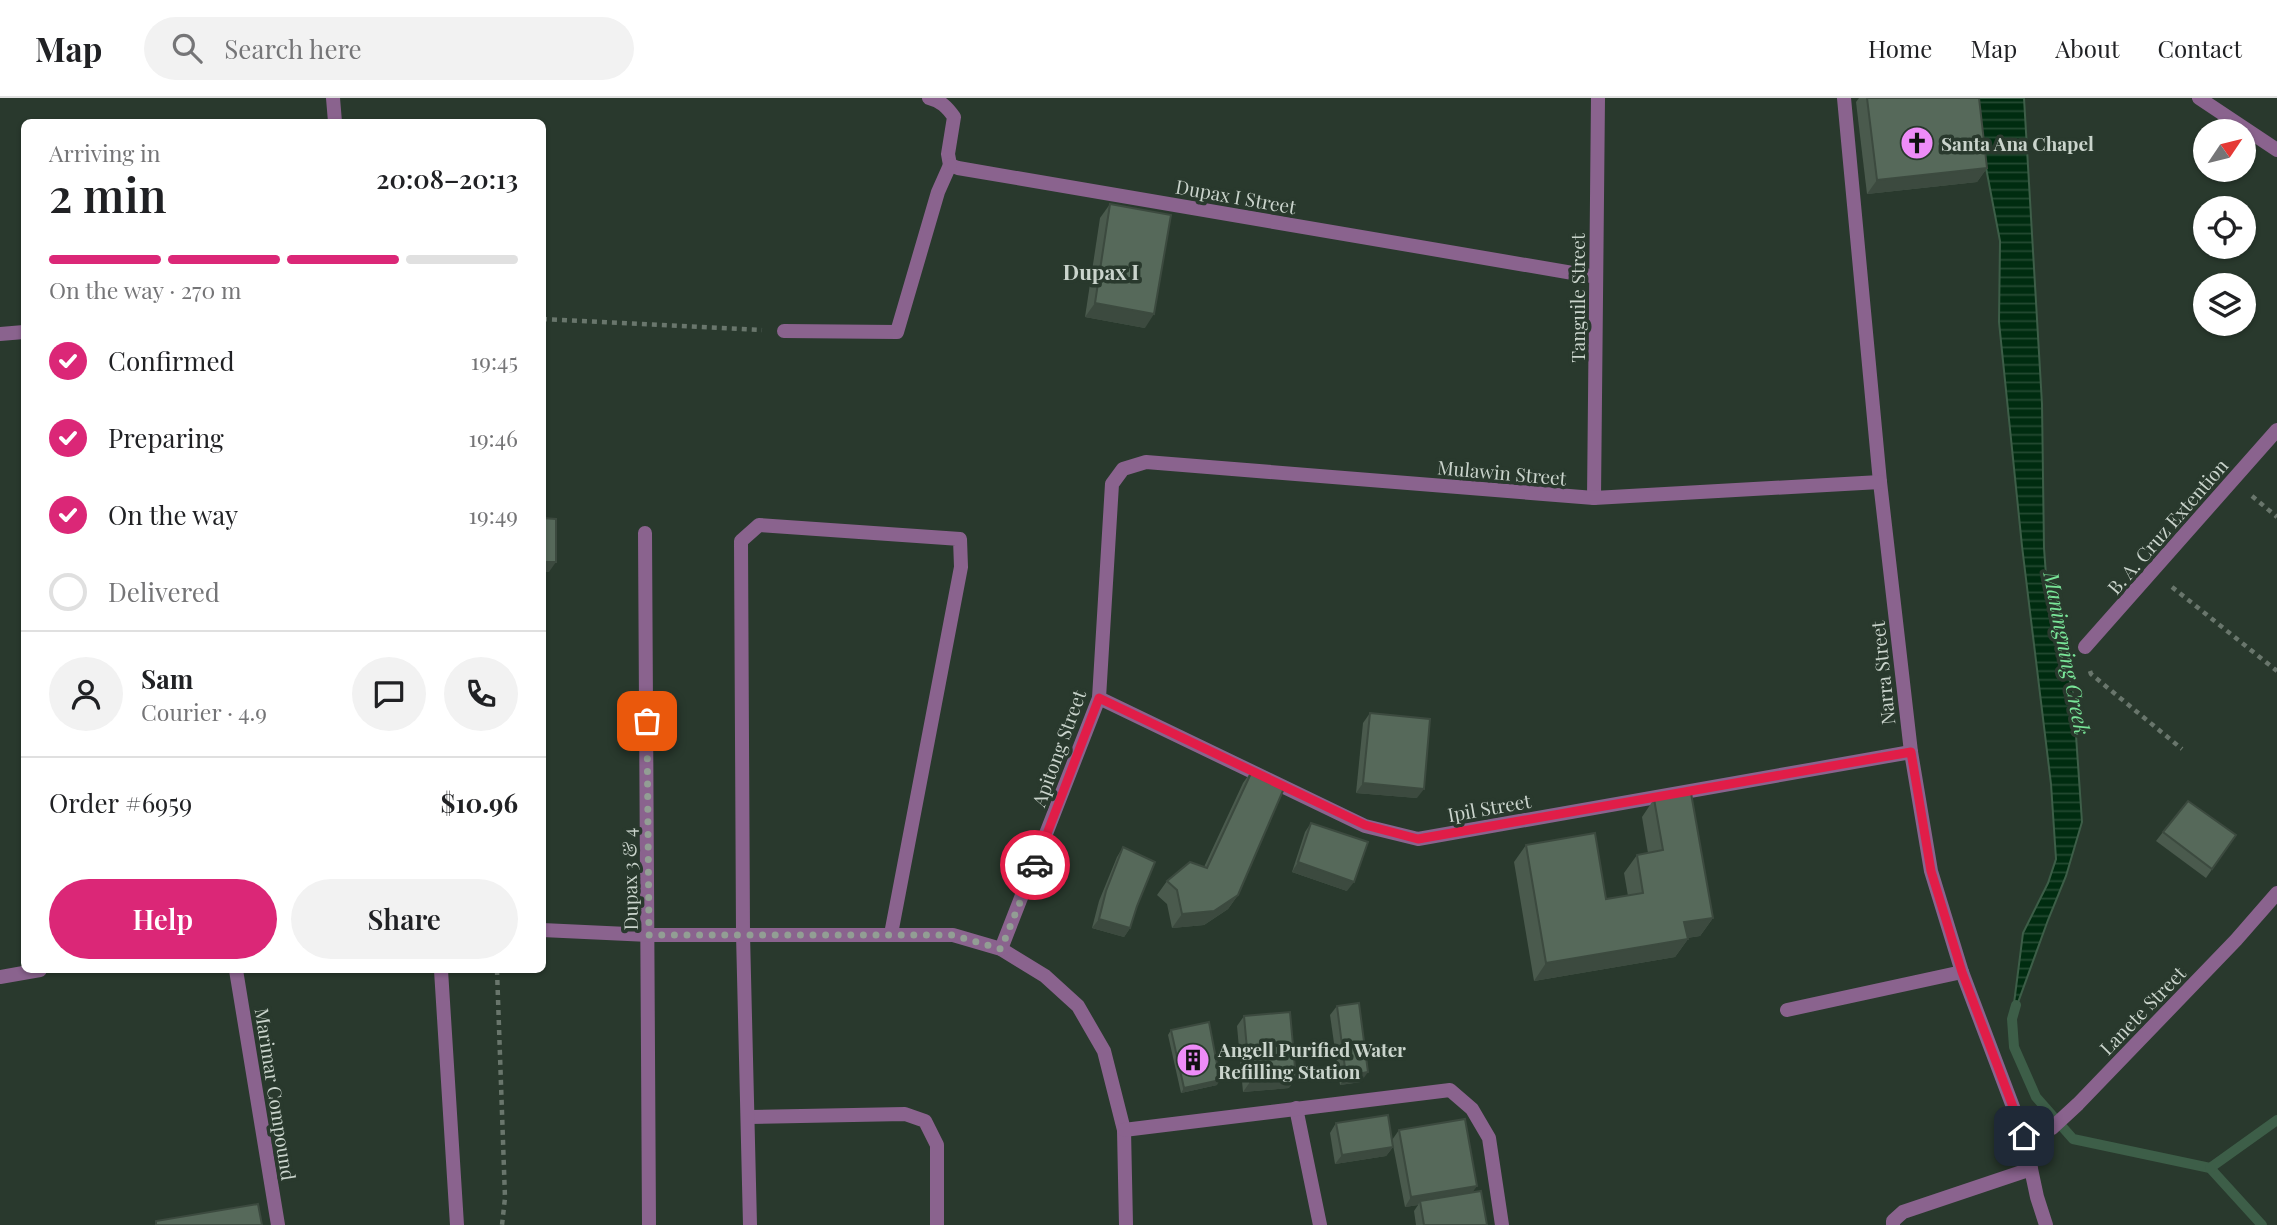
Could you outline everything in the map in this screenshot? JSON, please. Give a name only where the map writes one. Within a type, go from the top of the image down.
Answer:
[{"type":"street","points":[[333,98],[335,119]]},
{"type":"street","points":[[784,331],[897,332],[938,192],[950,165],[947,154],[954,117],[947,107],[929,98]]},
{"type":"street","name":"Tanguile Street","points":[[1594,498],[1598,98]]},
{"type":"street","name":"Narra Street","points":[[1844,98],[1880,482],[1911,752],[1931,871],[1962,972],[2024,1136],[2046,1225]]},
{"type":"street","points":[[2199,98],[2277,150]]},
{"type":"street","name":"Dupax I Street","points":[[950,165],[1597,277]]},
{"type":"street","points":[[0,334],[21,332]]},
{"type":"street","name":"B. A. Cruz Extention","points":[[2085,647],[2277,430]]},
{"type":"street","name":"Mulawin Street","points":[[1123,469],[1146,462],[1594,498],[1880,482]]},
{"type":"street","name":"Apitong Street","points":[[1001,949],[1099,698],[1112,484],[1123,469]]},
{"type":"street","points":[[750,1225],[743,934],[741,541],[759,525],[960,539],[961,567],[891,934]]},
{"type":"street","name":"Dupax 3 & 4","points":[[645,533],[649,1225]]},
{"type":"street","name":"Ipil Street","points":[[1099,698],[1365,825],[1418,839],[1911,752]]},
{"type":"street","name":"Lanete Street","points":[[2024,1136],[2052,1128],[2078,1104],[2236,940],[2277,893]]},
{"type":"street","points":[[546,930],[649,935],[953,935],[1001,949],[1045,976],[1078,1006],[1104,1051],[1124,1129],[1126,1225]]},
{"type":"street","points":[[1787,1010],[1962,972]]},
{"type":"street","points":[[0,977],[23,973]]},
{"type":"street","name":"Marimar Compound","points":[[236,973],[278,1225]]},
{"type":"street","points":[[441,973],[457,1225]]},
{"type":"street","points":[[1124,1129],[1450,1090],[1472,1109],[1489,1138],[1502,1225]]},
{"type":"street","points":[[1296,1108],[1320,1225]]},
{"type":"street","points":[[749,1117],[905,1114],[925,1121],[937,1145],[937,1225]]},
{"type":"street","points":[[1894,1225],[1893,1221],[1903,1212],[2031,1169]]},
{"type":"path","points":[[546,319],[784,331]]},
{"type":"path","points":[[2233,480],[2277,517]]},
{"type":"path","points":[[2153,571],[2277,671]]},
{"type":"path","points":[[2085,647],[2091,674],[2182,749]]},
{"type":"path","points":[[497,973],[505,1198],[502,1225]]},
{"type":"shaded area","points":[[1976,98],[2024,98],[2042,404],[2044,548],[2048,602],[2073,692],[2082,822],[2066,876],[2012,1019],[2023,933],[2048,883],[2056,859],[2051,784],[2022,546],[1999,322],[2000,241]]},
{"type":"building","name":"Santa Ana Chapel","points":[[1867,98],[1979,98],[1987,168],[1877,180]]},
{"type":"building","points":[[1110,204],[1171,215],[1154,314],[1095,303]]},
{"type":"building","points":[[546,518],[556,519],[556,562],[546,562]]},
{"type":"building","points":[[1370,713],[1430,719],[1424,789],[1363,783]]},
{"type":"building","points":[[1253,769],[1285,786],[1238,895],[1214,911],[1182,914],[1177,890],[1167,881],[1190,862],[1207,868]]},
{"type":"building","points":[[1691,793],[1713,918],[1684,922],[1688,939],[1546,963],[1526,845],[1595,833],[1606,899],[1643,893],[1637,855],[1663,850],[1654,799]]},
{"type":"building","points":[[2188,801],[2236,835],[2212,869],[2163,832]]},
{"type":"building","points":[[1311,823],[1368,842],[1354,882],[1298,862]]},
{"type":"building","points":[[1123,847],[1155,862],[1130,928],[1099,919],[1106,891]]},
{"type":"building","points":[[1359,1003],[1368,1072],[1346,1076],[1337,1006]]},
{"type":"building","points":[[1290,1012],[1296,1079],[1250,1082],[1244,1016]]},
{"type":"building","name":"Angell Purified Water Refilling Station","points":[[1209,1022],[1220,1080],[1184,1088],[1171,1030]]},
{"type":"building","points":[[1388,1115],[1393,1147],[1342,1155],[1336,1123]]},
{"type":"building","points":[[1465,1119],[1477,1186],[1411,1197],[1399,1130]]},
{"type":"building","points":[[1481,1191],[1487,1225],[1424,1225],[1420,1201]]},
{"type":"building","points":[[258,1204],[262,1225],[156,1225],[156,1221]]},
{"type":"waterway","name":"Maningning Creek","points":[[2016,1005],[2012,1019],[2014,1047],[2036,1097],[2073,1139],[2210,1168],[2262,1225]]},
{"type":"waterway","points":[[2210,1168],[2277,1120]]},
{"type":"way so far","points":[[647,721],[649,935],[953,935],[1001,949],[1035,865]]},
{"type":"place","name":"Santa Ana Chapel","points":[[1917,143]]},
{"type":"place","name":"Angell Purified Water Refilling Station","points":[[1193,1060]]},
{"type":"district","name":"Dupax I","points":[[1101,271]]},
{"type":"route","points":[[1035,865],[1099,698],[1365,825],[1418,839],[1911,752],[1931,871],[1962,972],[2024,1136]]}]
